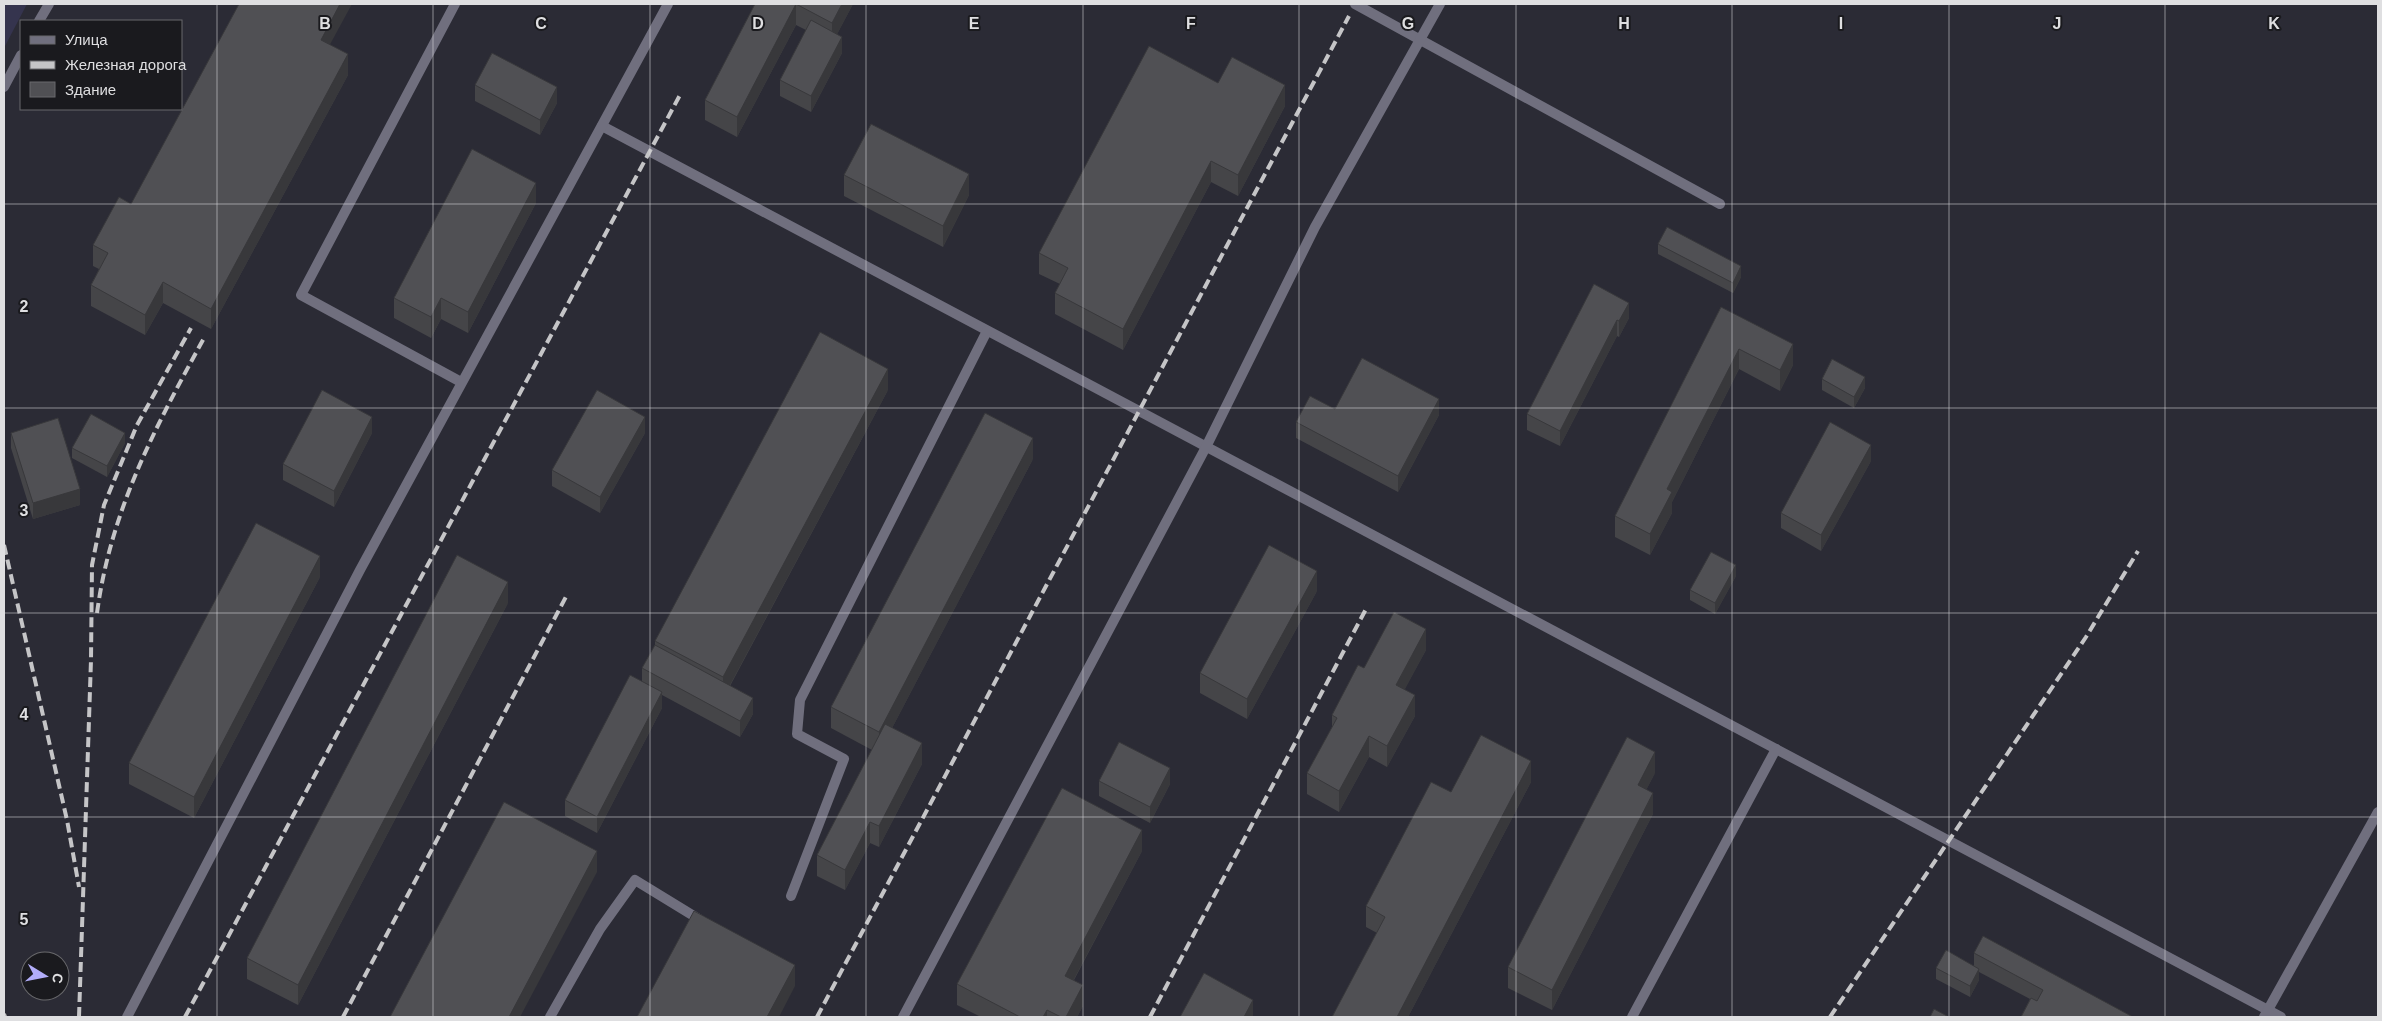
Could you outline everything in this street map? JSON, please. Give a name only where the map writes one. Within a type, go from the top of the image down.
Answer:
[{"type":"street","points":[[40,20],[49,4]]},
{"type":"street","points":[[455,4],[301,295],[460,382]]},
{"type":"street","points":[[127,1017],[460,382],[668,4]]},
{"type":"street","points":[[1355,4],[1422,39],[1720,204]]},
{"type":"street","points":[[903,1017],[1206,447],[1316,227],[1440,4]]},
{"type":"street","points":[[4,87],[20,57]]},
{"type":"street","points":[[602,126],[1776,748],[2266,1014],[2281,1017]]},
{"type":"street","points":[[791,896],[844,758],[797,734],[800,700],[987,331]]},
{"type":"street","points":[[1632,1017],[1776,748]]},
{"type":"street","points":[[2266,1014],[2378,812]]},
{"type":"street","points":[[550,1017],[600,929],[635,880],[709,925]]},
{"type":"shaded area","points":[[4,4],[2378,4],[2378,1017],[4,1017]]},
{"type":"shaded area","points":[[4,4],[27,4],[4,48]]},
{"type":"building","points":[[239,4],[340,4],[321,40],[348,54],[211,309],[163,282],[145,315],[91,285],[108,253],[93,245],[119,197],[131,204]]},
{"type":"building","points":[[755,4],[796,4],[737,117],[705,100]]},
{"type":"building","points":[[796,4],[842,4],[832,23]]},
{"type":"building","points":[[811,20],[842,37],[811,96],[780,80]]},
{"type":"building","points":[[1149,46],[1218,83],[1232,57],[1285,85],[1238,175],[1211,161],[1123,329],[1055,293],[1068,268],[1039,253]]},
{"type":"building","points":[[492,53],[557,87],[540,120],[475,85]]},
{"type":"building","points":[[871,124],[969,174],[943,226],[844,175]]},
{"type":"building","points":[[472,149],[536,183],[468,312],[441,298],[431,317],[394,298]]},
{"type":"building","points":[[1667,227],[1741,266],[1733,283],[1658,244]]},
{"type":"building","points":[[1594,284],[1629,303],[1619,321],[1617,320],[1560,431],[1527,414]]},
{"type":"building","points":[[1721,307],[1793,344],[1780,370],[1739,349],[1667,489],[1672,492],[1650,534],[1615,516]]},
{"type":"building","points":[[820,332],[888,369],[723,677],[655,641]]},
{"type":"building","points":[[1362,358],[1439,399],[1398,476],[1296,422],[1310,396],[1335,409]]},
{"type":"building","points":[[1832,359],[1865,377],[1854,397],[1822,379]]},
{"type":"building","points":[[322,390],[372,417],[334,491],[283,464]]},
{"type":"building","points":[[597,390],[645,417],[600,497],[552,470]]},
{"type":"building","points":[[985,413],[1033,438],[879,732],[831,707]]},
{"type":"building","points":[[91,414],[125,433],[107,466],[72,448]]},
{"type":"building","points":[[58,418],[80,489],[33,503],[11,433]]},
{"type":"building","points":[[1830,422],[1871,445],[1821,535],[1781,513]]},
{"type":"building","points":[[256,523],[320,556],[194,797],[129,763]]},
{"type":"building","points":[[1269,545],[1317,571],[1247,699],[1200,673]]},
{"type":"building","points":[[1711,552],[1736,565],[1715,603],[1690,590]]},
{"type":"building","points":[[457,555],[508,582],[298,985],[247,958]]},
{"type":"building","points":[[1394,612],[1426,629],[1396,685],[1415,695],[1387,746],[1369,736],[1339,791],[1307,773],[1337,718],[1332,715],[1358,665],[1364,668]]},
{"type":"building","points":[[655,645],[753,698],[740,721],[642,668]]},
{"type":"building","points":[[630,675],[662,692],[597,817],[565,800]]},
{"type":"building","points":[[885,724],[922,743],[879,826],[870,822],[845,870],[817,855]]},
{"type":"building","points":[[1481,735],[1531,761],[1397,1017],[1332,1017],[1385,917],[1366,906],[1431,782],[1451,792]]},
{"type":"building","points":[[1627,737],[1655,752],[1638,785],[1653,793],[1552,990],[1508,967]]},
{"type":"building","points":[[1119,742],[1170,768],[1150,807],[1099,781]]},
{"type":"building","points":[[1062,788],[1142,830],[1065,976],[1083,985],[1066,1017],[1061,1017],[1047,1010],[1043,1017],[1020,1017],[957,984]]},
{"type":"building","points":[[504,802],[597,851],[509,1017],[390,1017]]},
{"type":"building","points":[[694,911],[795,965],[767,1017],[637,1017]]},
{"type":"building","points":[[1983,936],[2133,1017],[2021,1017],[2031,998],[2037,1001],[2043,990],[1974,953]]},
{"type":"building","points":[[1946,950],[1979,969],[1970,986],[1936,968]]},
{"type":"building","points":[[1204,973],[1253,1000],[1244,1017],[1180,1017]]},
{"type":"building","points":[[1934,1009],[1949,1017],[1930,1017]]},
{"type":"railway","points":[[817,1017],[1349,16]]},
{"type":"railway","points":[[185,1017],[680,95]]},
{"type":"railway","points":[[79,1017],[91,660],[92,565],[104,505],[137,425],[191,328]]},
{"type":"railway","points":[[97,613],[113,539],[137,470],[152,437],[204,338]]},
{"type":"railway","points":[[4,545],[67,820],[79,887]]},
{"type":"railway","points":[[1830,1017],[2086,637],[2138,551]]},
{"type":"railway","points":[[343,1017],[568,593]]},
{"type":"railway","points":[[1150,1017],[1366,609]]}]
